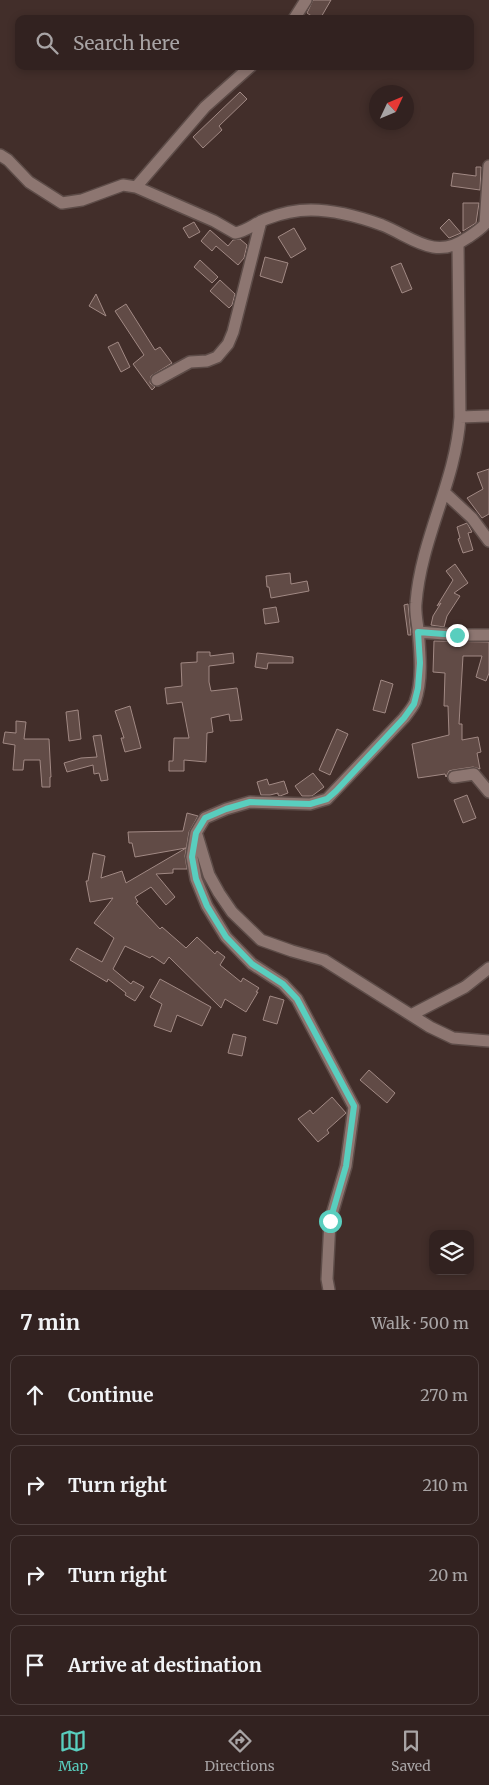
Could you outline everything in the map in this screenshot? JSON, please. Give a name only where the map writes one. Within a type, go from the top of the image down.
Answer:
[{"type":"street","points":[[297,15],[306,0]]},
{"type":"street","points":[[136,187],[206,107],[248,70]]},
{"type":"street","points":[[0,155],[8,160],[30,182],[62,203],[82,200],[123,185],[136,187],[235,233],[277,215],[310,210],[339,213],[383,225],[427,246],[440,248],[458,245],[483,227],[488,221],[489,166]]},
{"type":"street","points":[[157,380],[190,362],[212,360],[228,344],[233,332],[261,221]]},
{"type":"street","points":[[329,1290],[327,1279],[330,1221],[346,1166],[354,1106],[297,999],[283,984],[252,964],[226,937],[207,906],[196,879],[192,857],[196,833],[205,818],[250,802],[310,804],[327,799],[404,718],[414,704],[418,688],[420,663],[416,604],[421,572],[426,547],[459,438],[458,245]]},
{"type":"street","points":[[460,417],[489,416]]},
{"type":"street","points":[[444,492],[472,518],[489,541]]},
{"type":"street","points":[[418,632],[489,635]]},
{"type":"street","points":[[454,777],[474,774],[489,792]]},
{"type":"street","points":[[196,833],[209,875],[219,893],[232,912],[261,940],[324,960],[430,1027],[453,1038],[489,1041]]},
{"type":"street","points":[[411,1015],[465,987],[489,968]]},
{"type":"building","points":[[313,0],[331,0],[322,15],[310,15],[307,13]]},
{"type":"building","points":[[240,92],[247,99],[219,126],[222,130],[203,148],[193,137]]},
{"type":"building","points":[[476,167],[481,167],[480,190],[451,186],[453,173],[476,176]]},
{"type":"building","points":[[463,203],[479,203],[476,223],[463,231]]},
{"type":"building","points":[[449,219],[461,233],[449,238],[440,228]]},
{"type":"building","points":[[194,222],[200,232],[189,238],[183,228]]},
{"type":"building","points":[[294,228],[306,249],[291,258],[278,237]]},
{"type":"building","points":[[210,230],[228,246],[233,240],[240,239],[247,245],[244,258],[238,265],[216,246],[212,251],[201,241]]},
{"type":"building","points":[[265,257],[288,263],[282,283],[260,276]]},
{"type":"building","points":[[200,260],[218,277],[212,283],[194,267]]},
{"type":"building","points":[[401,263],[412,289],[402,293],[391,267]]},
{"type":"building","points":[[220,280],[235,294],[232,305],[229,308],[210,291]]},
{"type":"building","points":[[96,294],[106,316],[89,306]]},
{"type":"building","points":[[126,304],[155,350],[160,347],[172,363],[151,376],[150,383],[155,387],[152,390],[133,364],[144,355],[115,311]]},
{"type":"building","points":[[118,342],[130,367],[121,372],[108,347]]},
{"type":"building","points":[[489,469],[489,514],[482,518],[467,498],[483,489],[477,473]]},
{"type":"building","points":[[467,523],[472,532],[468,533],[473,550],[463,553],[458,539],[460,538],[457,527]]},
{"type":"building","points":[[455,564],[468,583],[454,593],[460,596],[447,616],[444,627],[431,625],[433,616],[441,603],[437,606],[453,580],[446,571]]},
{"type":"building","points":[[290,573],[291,584],[307,581],[309,591],[271,598],[266,576]]},
{"type":"building","points":[[408,604],[411,635],[408,635],[404,605]]},
{"type":"building","points":[[276,607],[279,622],[265,624],[263,609]]},
{"type":"building","points":[[434,641],[489,642],[489,673],[486,681],[476,677],[482,656],[463,656],[459,724],[462,724],[462,740],[478,737],[481,752],[477,753],[480,769],[473,767],[453,770],[449,771],[446,777],[445,774],[418,778],[412,744],[449,735],[448,706],[444,706],[445,673],[433,672]]},
{"type":"building","points":[[197,652],[210,652],[210,656],[233,653],[234,663],[209,666],[209,682],[211,691],[237,688],[242,720],[230,721],[229,714],[211,718],[213,732],[207,733],[206,762],[184,760],[184,771],[169,771],[169,761],[173,761],[174,738],[189,738],[182,702],[167,704],[165,688],[182,686],[181,663],[197,662]]},
{"type":"building","points":[[257,653],[293,657],[293,663],[268,663],[267,669],[255,667]]},
{"type":"building","points":[[381,680],[393,684],[385,713],[373,710]]},
{"type":"building","points":[[130,706],[141,748],[125,752],[121,738],[124,738],[115,711]]},
{"type":"building","points":[[78,710],[81,739],[69,741],[66,712]]},
{"type":"building","points":[[16,721],[26,722],[24,739],[49,739],[50,787],[42,787],[40,760],[24,760],[23,770],[13,770],[15,745],[3,743],[5,732],[16,733]]},
{"type":"building","points":[[337,729],[348,734],[330,775],[319,770]]},
{"type":"building","points":[[101,735],[108,780],[101,781],[99,773],[94,774],[93,765],[67,772],[64,763],[81,758],[97,757],[93,736]]},
{"type":"building","points":[[313,773],[324,787],[312,796],[302,796],[295,786]]},
{"type":"building","points":[[267,779],[269,785],[284,781],[288,793],[280,796],[278,793],[261,795],[257,782]]},
{"type":"building","points":[[467,795],[476,818],[463,823],[454,800]]},
{"type":"building","points":[[187,813],[198,816],[189,832],[185,856],[187,869],[173,869],[173,873],[156,874],[175,897],[166,905],[151,887],[135,897],[138,902],[136,903],[160,929],[162,927],[186,948],[197,937],[215,954],[217,951],[225,957],[220,965],[241,982],[243,978],[259,988],[246,1012],[225,999],[221,1008],[169,957],[164,964],[152,956],[150,958],[125,946],[113,969],[131,984],[133,981],[144,987],[135,1001],[125,995],[126,993],[108,979],[107,982],[70,960],[77,948],[102,962],[114,938],[94,923],[113,898],[90,902],[86,881],[88,881],[93,853],[105,856],[101,878],[122,871],[126,883],[186,848],[135,857],[132,843],[129,843],[128,832],[183,831]]},
{"type":"building","points":[[160,979],[211,1007],[202,1026],[177,1015],[171,1032],[154,1026],[162,1004],[150,997]]},
{"type":"building","points":[[270,996],[284,1000],[277,1024],[263,1020]]},
{"type":"building","points":[[233,1034],[246,1037],[242,1056],[228,1053]]},
{"type":"building","points":[[369,1070],[395,1093],[387,1103],[360,1080]]},
{"type":"building","points":[[332,1097],[346,1113],[327,1130],[329,1133],[318,1142],[298,1119],[310,1110],[313,1114]]},
{"type":"route","points":[[330,1221],[346,1166],[354,1106],[297,999],[283,984],[252,964],[226,937],[207,906],[196,879],[192,857],[196,833],[205,818],[250,802],[310,804],[327,799],[404,718],[414,704],[418,688],[420,663],[418,632],[457,635]]}]
